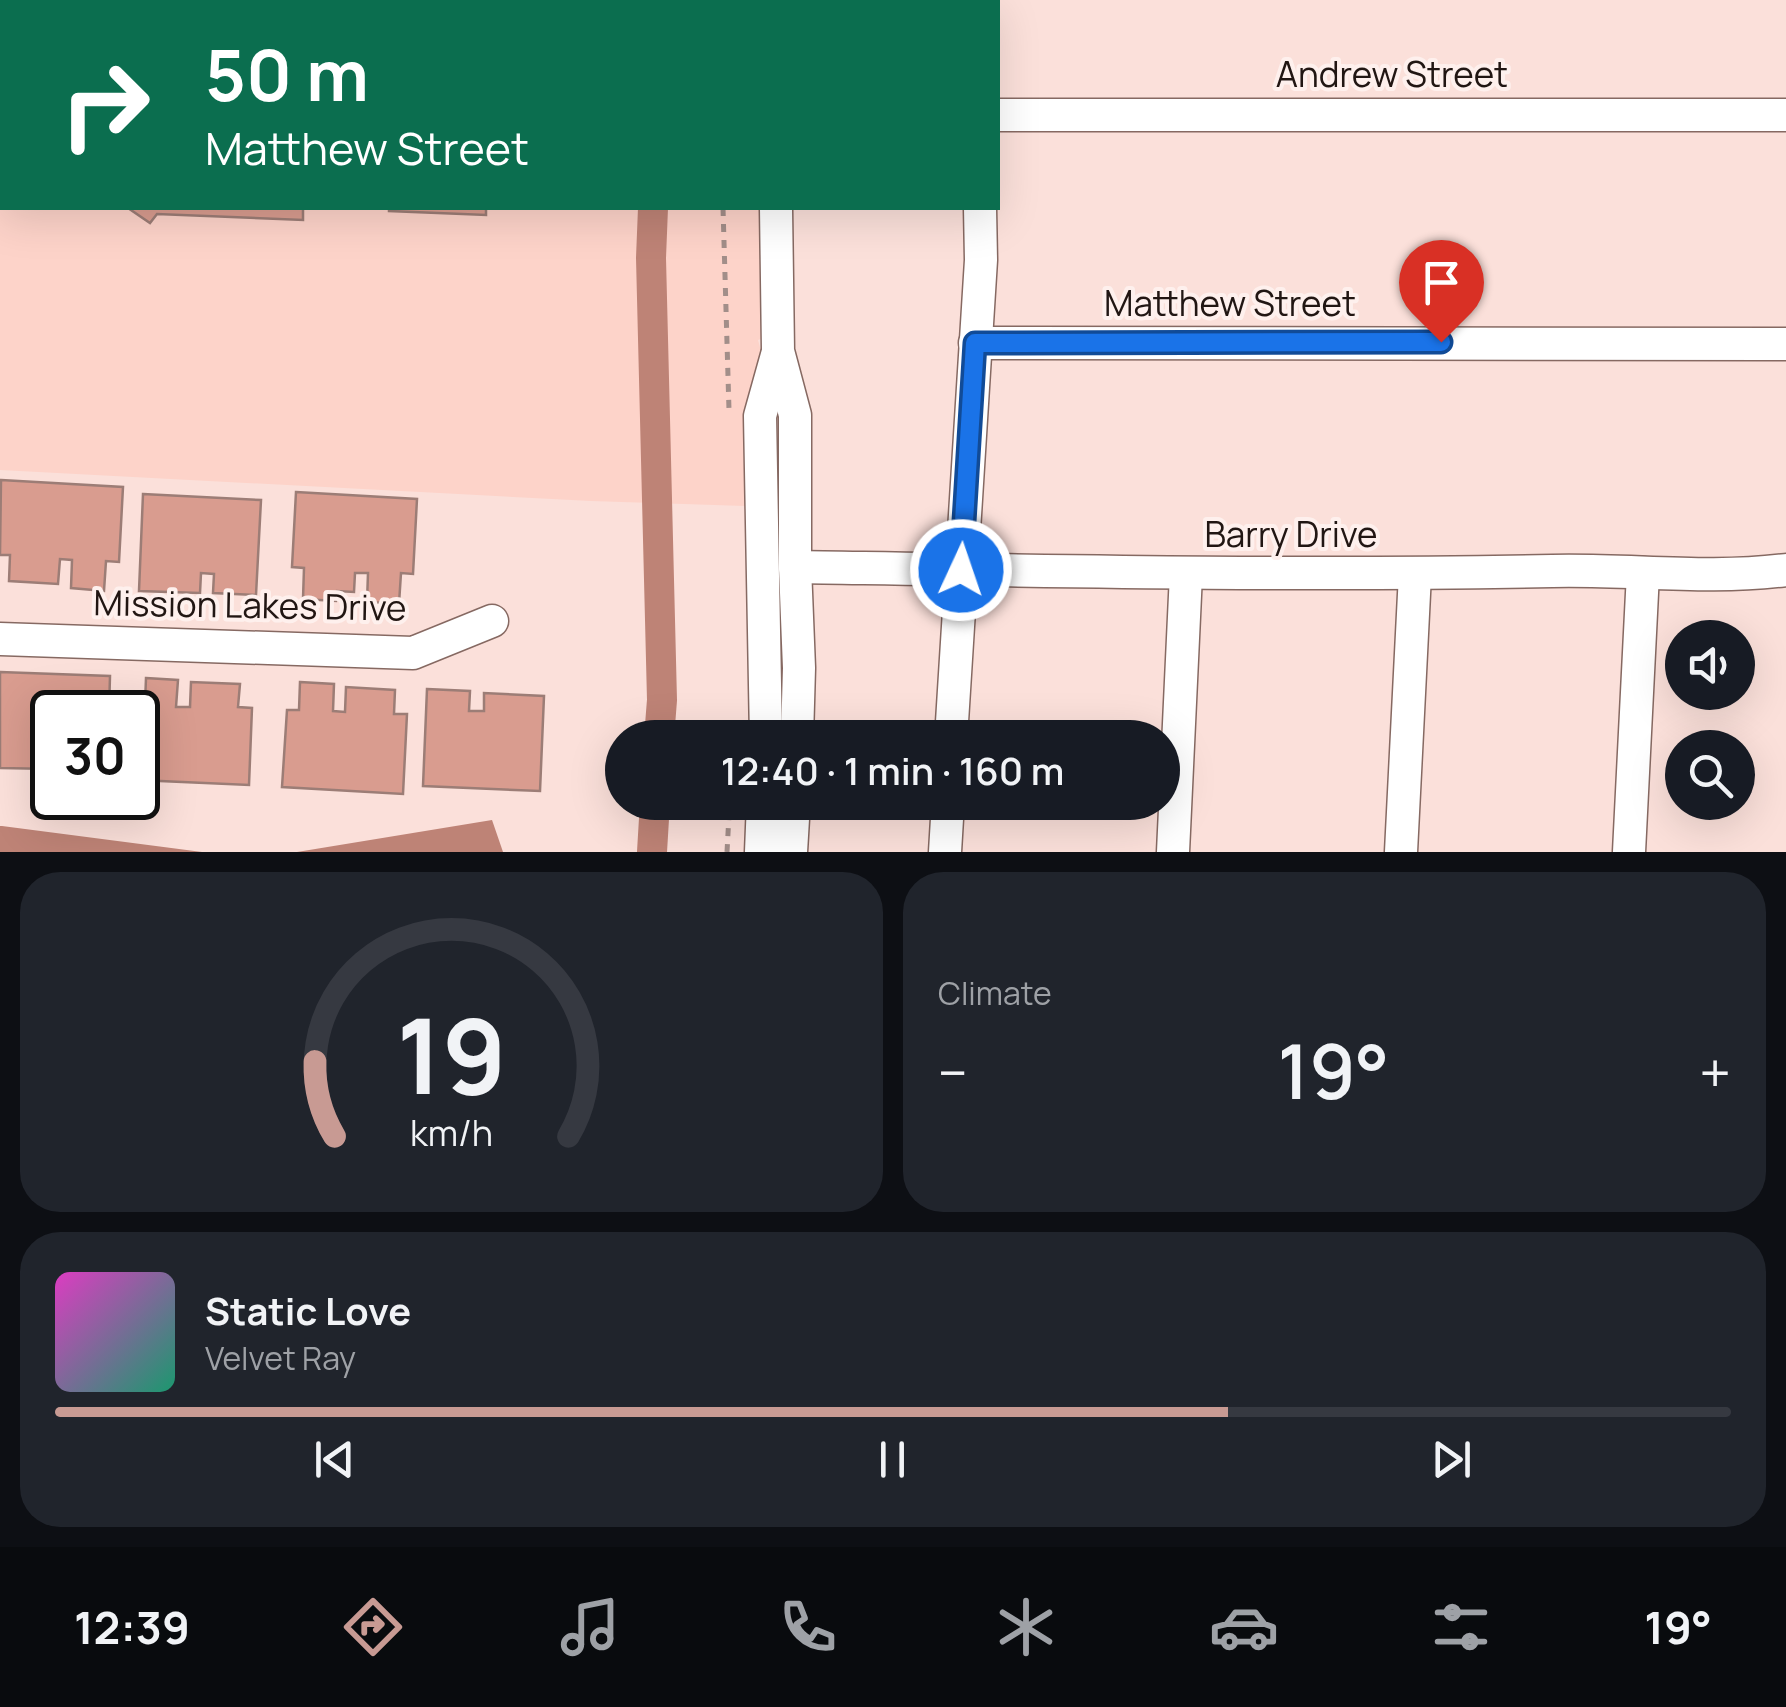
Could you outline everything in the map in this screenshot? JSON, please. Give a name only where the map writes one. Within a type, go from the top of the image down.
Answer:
[{"type":"street","name":"Andrew Street","points":[[1000,116],[1786,115]]},
{"type":"street","points":[[776,210],[778,351],[795,416],[798,720]]},
{"type":"street","points":[[952,720],[980,210]]},
{"type":"street","name":"Matthew Street","points":[[975,343],[1786,344]]},
{"type":"street","points":[[766,720],[760,416],[778,351]]},
{"type":"street","name":"Barry Drive","points":[[794,567],[1186,574],[1558,571],[1732,574],[1786,570]]},
{"type":"street","points":[[1173,852],[1186,574]]},
{"type":"street","points":[[1401,852],[1416,574]]},
{"type":"street","points":[[1629,852],[1643,574]]},
{"type":"street","name":"Mission Lakes Drive","points":[[0,638],[413,653],[492,620]]},
{"type":"street","points":[[761,852],[762,820]]},
{"type":"street","points":[[791,852],[793,820]]},
{"type":"street","points":[[945,852],[947,820]]},
{"type":"path","points":[[727,852],[729,820]]},
{"type":"shaded area","points":[[0,210],[760,210],[761,351],[743,416],[745,506],[0,470]]},
{"type":"shaded area","points":[[492,820],[503,852],[297,852]]},
{"type":"shaded area","points":[[2,826],[202,852],[0,852]]},
{"type":"building","points":[[131,210],[303,210],[303,220],[157,214],[150,223]]},
{"type":"building","points":[[486,210],[486,215],[389,211]]},
{"type":"building","points":[[1,480],[123,487],[119,562],[106,561],[104,591],[71,588],[72,560],[60,559],[58,584],[9,581],[10,555],[0,555]]},
{"type":"building","points":[[296,492],[417,499],[413,574],[401,573],[399,604],[367,602],[368,573],[355,573],[354,592],[337,591],[336,601],[303,599],[304,568],[292,567]]},
{"type":"building","points":[[143,494],[261,500],[256,595],[213,593],[214,574],[201,573],[200,593],[139,591]]},
{"type":"building","points":[[0,672],[110,676],[110,690],[30,690],[30,769],[0,768]]},
{"type":"building","points":[[146,678],[178,680],[176,707],[190,707],[191,682],[240,684],[238,707],[252,708],[249,785],[160,781],[160,690],[146,690]]},
{"type":"building","points":[[300,682],[334,684],[333,711],[345,712],[346,687],[395,690],[394,714],[407,714],[403,794],[282,787],[287,710],[299,710]]},
{"type":"building","points":[[427,689],[470,691],[469,711],[484,711],[484,693],[544,696],[540,791],[423,786]]},
{"type":"waterway","points":[[653,210],[660,720]]},
{"type":"waterway","points":[[652,852],[654,820]]},
{"type":"route","points":[[961,570],[975,343],[1441,342]]}]
